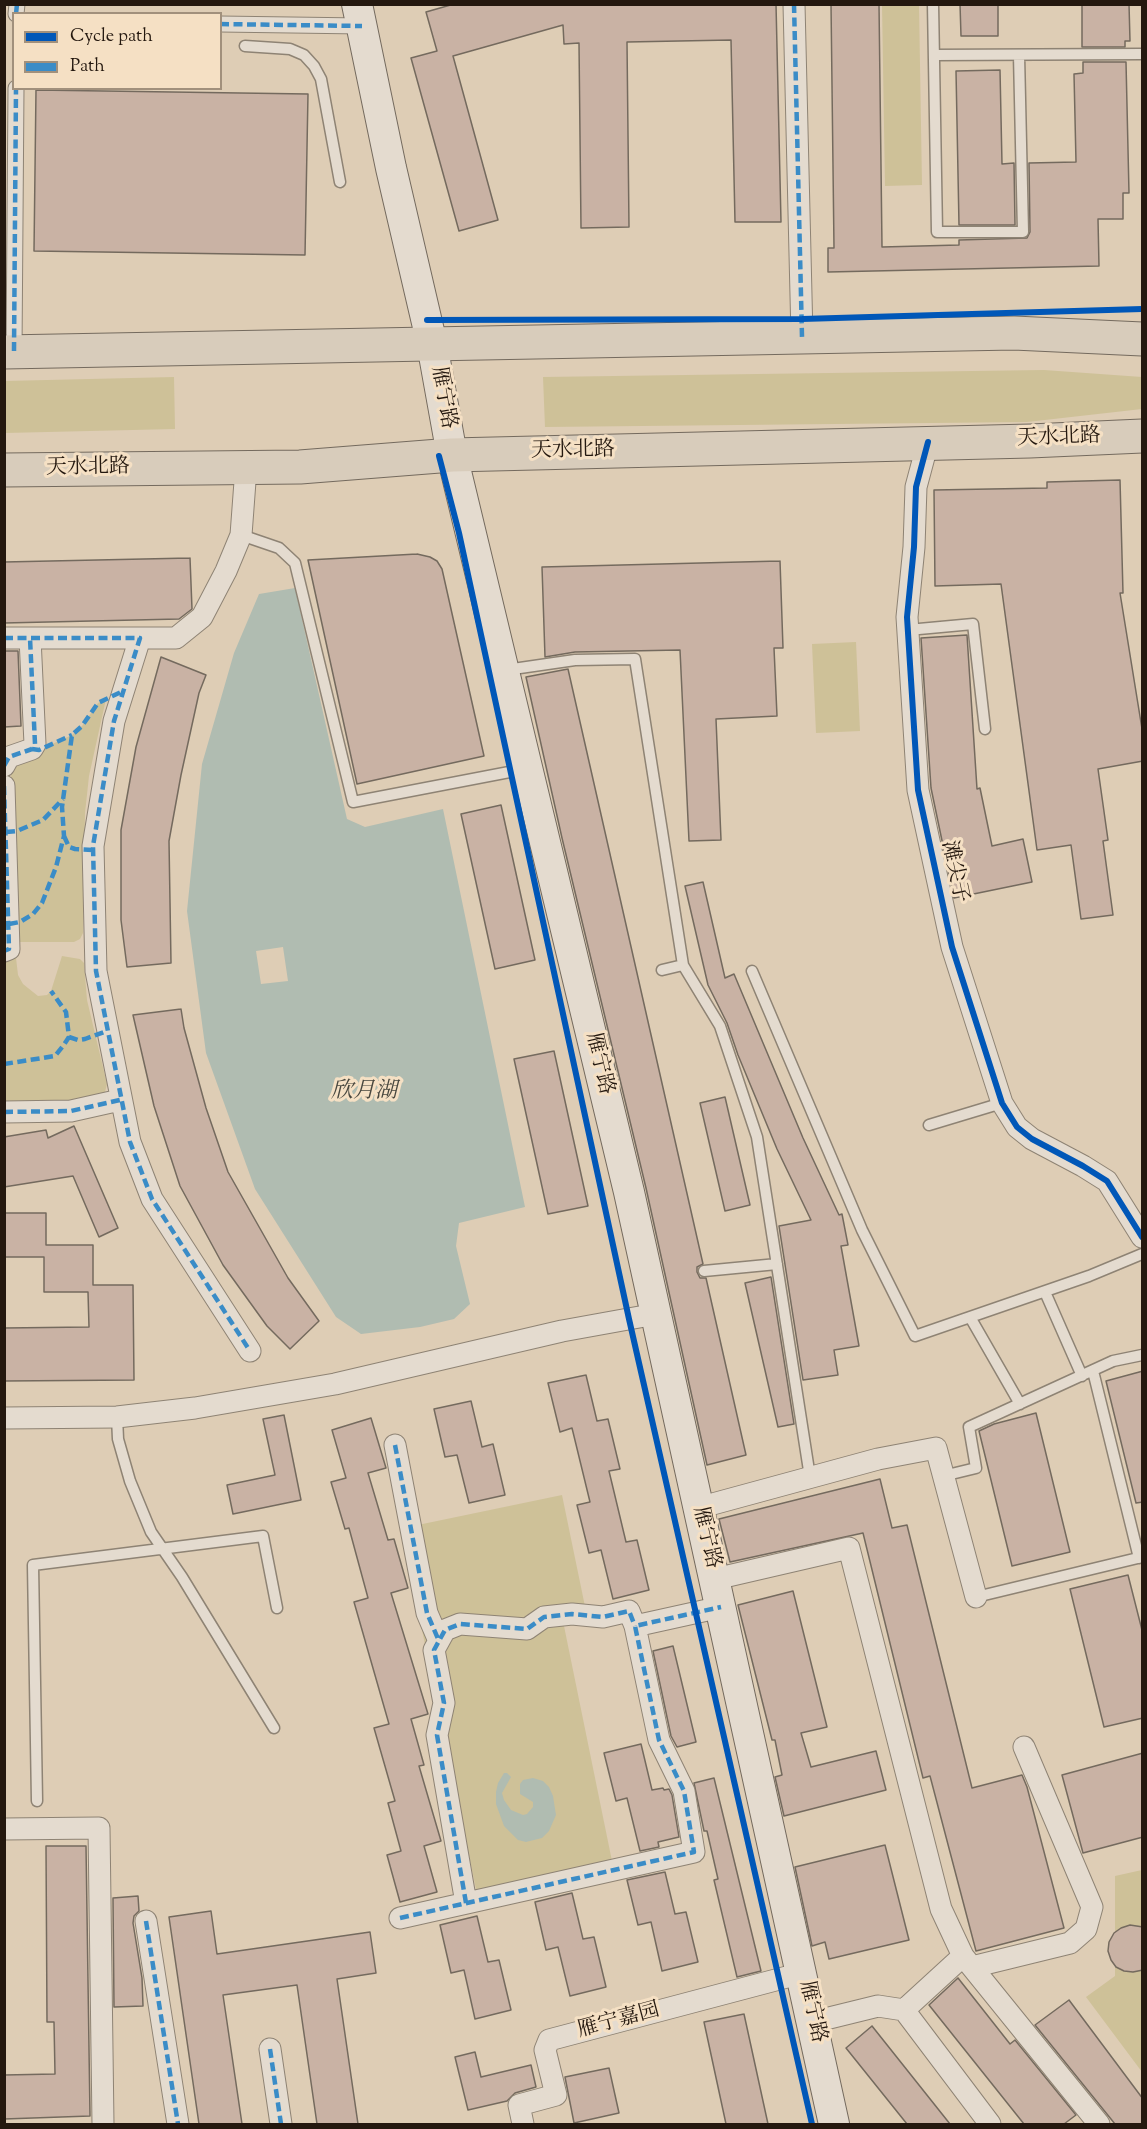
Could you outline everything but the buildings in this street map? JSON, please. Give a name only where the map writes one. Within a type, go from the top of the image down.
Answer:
[{"type":"main road","name":"雁宁路","points":[[361,12],[391,168],[432,344],[452,455],[528,769],[587,987],[654,1280],[656,1314],[834,2124]]},
{"type":"main road","points":[[9,352],[1014,333],[1143,339]]},
{"type":"main road","name":"天水北路","points":[[4,470],[300,467],[452,455],[1030,441],[1143,436]]},
{"type":"street","points":[[794,4],[802,338]]},
{"type":"street","points":[[222,24],[361,12]]},
{"type":"street","points":[[9,352],[16,90]]},
{"type":"street","name":"滩尖子","points":[[927,442],[916,487],[914,547],[907,616],[918,790],[952,947],[1002,1103],[1017,1127],[1032,1140],[1107,1180],[1143,1237]]},
{"type":"street","points":[[4,638],[176,638],[202,617],[241,535],[246,468]]},
{"type":"street","points":[[4,766],[9,757],[32,749],[35,744],[30,638]]},
{"type":"street","points":[[140,638],[114,722],[93,846],[96,971],[130,1142],[153,1198],[250,1351]]},
{"type":"street","points":[[4,786],[9,949],[4,951]]},
{"type":"street","points":[[4,1112],[21,1114],[71,1111],[120,1100]]},
{"type":"street","points":[[4,1418],[117,1417],[195,1407],[335,1384],[562,1331],[656,1314]]},
{"type":"street","points":[[395,1446],[427,1613],[439,1641]]},
{"type":"street","points":[[698,1508],[878,1459],[936,1448],[976,1598]]},
{"type":"street","points":[[635,1626],[718,1593],[849,1548],[941,1909],[967,1962],[1099,2124]]},
{"type":"street","points":[[400,1918],[694,1852],[684,1791],[659,1740],[635,1626],[629,1611],[603,1617],[572,1614],[544,1617],[527,1629],[460,1624],[445,1630],[434,1650],[444,1703],[437,1735],[466,1903]]},
{"type":"street","points":[[904,2010],[967,1962],[1070,1943],[1086,1929],[1092,1907],[1024,1748]]},
{"type":"street","points":[[4,1829],[99,1828],[104,2124]]},
{"type":"street","points":[[146,1921],[178,2124]]},
{"type":"street","name":"雁宁嘉园","points":[[523,2124],[519,2105],[556,2095],[545,2050],[549,2040],[802,1973]]},
{"type":"street","points":[[813,2022],[878,2006],[904,2010],[990,2124]]},
{"type":"street","points":[[270,2049],[281,2124]]},
{"type":"lane","points":[[933,4],[937,232],[1023,232],[1020,54]]},
{"type":"lane","points":[[245,46],[290,49],[303,55],[314,66],[321,79],[340,182]]},
{"type":"lane","points":[[934,55],[1143,54]]},
{"type":"lane","points":[[241,535],[279,548],[295,563],[353,802],[528,769]]},
{"type":"lane","points":[[908,630],[973,624],[985,729]]},
{"type":"lane","points":[[505,671],[575,660],[635,659],[683,964],[720,1026],[756,1137],[810,1477]]},
{"type":"lane","points":[[662,970],[683,964]]},
{"type":"lane","points":[[752,971],[862,1230],[915,1336],[1045,1292],[1143,1254]]},
{"type":"lane","points":[[929,1125],[1002,1103]]},
{"type":"lane","points":[[704,1271],[777,1264]]},
{"type":"lane","points":[[1045,1292],[1082,1376]]},
{"type":"lane","points":[[970,1317],[1020,1404]]},
{"type":"lane","points":[[943,1476],[976,1468],[969,1427],[1113,1361],[1143,1355]]},
{"type":"lane","points":[[976,1598],[1141,1557],[1093,1371]]},
{"type":"lane","points":[[117,1417],[118,1439],[130,1481],[151,1532],[183,1577],[274,1728]]},
{"type":"lane","points":[[37,1801],[33,1564],[263,1536],[277,1608]]},
{"type":"shaded area","points":[[882,5],[919,5],[922,185],[885,186]]},
{"type":"shaded area","points":[[1044,370],[1142,377],[1142,409],[1027,422],[545,427],[543,377]]},
{"type":"shaded area","points":[[174,377],[175,429],[5,433],[5,381]]},
{"type":"shaded area","points":[[856,642],[860,731],[816,733],[812,644]]},
{"type":"shaded area","points":[[106,699],[89,776],[85,813],[83,933],[80,939],[74,942],[20,942],[15,940],[11,763],[16,760],[38,758],[39,750],[72,735],[82,726],[98,703]]},
{"type":"shaded area","points":[[62,956],[80,959],[84,963],[87,1000],[107,1084],[105,1092],[100,1097],[5,1108],[5,959],[16,958],[18,975],[23,984],[38,996],[47,995],[51,991]]},
{"type":"shaded area","points":[[562,1495],[588,1621],[564,1626],[613,1866],[477,1894],[417,1606],[413,1526]]},
{"type":"shaded area","points":[[1142,1870],[1142,2072],[1086,1997],[1115,1976],[1115,1876]]},
{"type":"water","name":"欣月湖","points":[[295,588],[347,819],[365,827],[443,809],[525,1207],[459,1223],[456,1246],[470,1304],[454,1319],[420,1327],[361,1334],[336,1317],[255,1189],[206,1053],[187,911],[202,764],[234,653],[259,594]],"holes":[[[283,947],[288,981],[261,984],[256,951]]]},
{"type":"water","points":[[504,1773],[511,1777],[502,1793],[504,1800],[511,1810],[523,1815],[533,1807],[533,1802],[520,1794],[520,1784],[523,1780],[533,1778],[543,1781],[549,1787],[556,1815],[549,1831],[542,1838],[526,1842],[518,1840],[504,1826],[496,1804],[496,1792]]},
{"type":"marked path","points":[[16,12],[17,4]]},
{"type":"marked path","points":[[794,4],[802,337]]},
{"type":"marked path","points":[[222,24],[362,26]]},
{"type":"marked path","points":[[14,351],[16,90]]},
{"type":"marked path","points":[[4,638],[140,638],[114,721],[93,846],[96,971],[130,1142],[152,1199],[250,1351]]},
{"type":"marked path","points":[[4,766],[9,757],[32,749],[35,744],[30,638]]},
{"type":"marked path","points":[[9,924],[20,922],[33,914],[42,903],[56,867],[64,836],[62,807],[72,735],[82,726],[98,703],[123,691]]},
{"type":"marked path","points":[[32,749],[39,750],[72,735]]},
{"type":"marked path","points":[[4,786],[9,949],[4,951]]},
{"type":"marked path","points":[[6,832],[17,831],[43,820],[63,799]]},
{"type":"marked path","points":[[64,836],[69,847],[93,850]]},
{"type":"marked path","points":[[4,1064],[55,1056],[69,1037],[66,1012],[51,991]]},
{"type":"marked path","points":[[69,1037],[78,1040],[85,1039],[107,1031]]},
{"type":"marked path","points":[[4,1112],[71,1111],[120,1100]]},
{"type":"marked path","points":[[395,1445],[427,1613],[439,1641]]},
{"type":"marked path","points":[[400,1918],[694,1852],[684,1791],[659,1740],[635,1626],[721,1607]]},
{"type":"marked path","points":[[466,1903],[437,1735],[444,1703],[434,1650],[445,1630],[460,1624],[527,1629],[544,1617],[572,1614],[603,1617],[629,1611],[635,1626]]},
{"type":"marked path","points":[[146,1921],[178,2124]]},
{"type":"marked path","points":[[270,2049],[281,2124]]},
{"type":"cycle path","points":[[427,320],[802,319],[1142,309]]},
{"type":"cycle path","points":[[928,442],[916,487],[914,547],[907,617],[918,790],[952,947],[1002,1103],[1017,1127],[1032,1139],[1107,1181],[1142,1237]]},
{"type":"cycle path","points":[[439,456],[459,533],[629,1319],[812,2124]]}]
